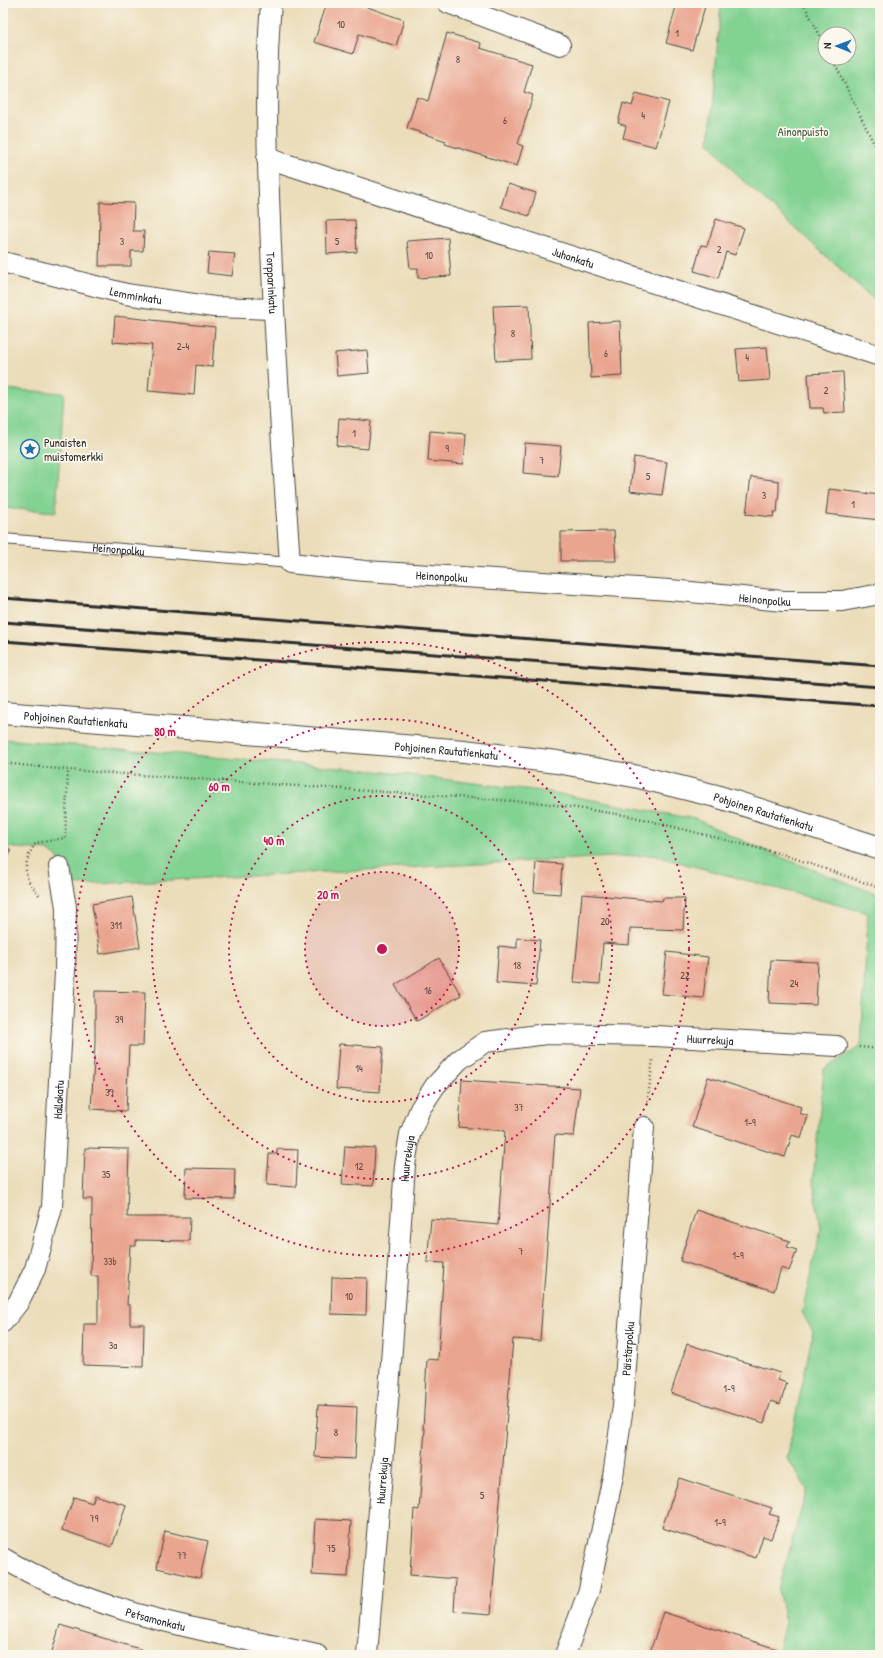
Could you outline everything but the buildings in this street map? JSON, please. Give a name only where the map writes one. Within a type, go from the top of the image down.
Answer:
[{"type":"street","name":"Torpparinkatu","points":[[271,3],[267,47],[267,158],[273,309],[290,563]]},
{"type":"street","points":[[448,3],[560,45]]},
{"type":"street","name":"Juhonkatu","points":[[267,158],[880,356]]},
{"type":"street","name":"Lemminkatu","points":[[3,262],[126,294],[214,307],[273,309]]},
{"type":"street","name":"Heinonpolku","points":[[290,563],[364,571],[670,590],[783,601],[842,602],[880,594]]},
{"type":"street","name":"Pohjoinen Rautatienkatu","points":[[3,713],[464,751],[557,762],[639,777],[716,796],[880,848]]},
{"type":"street","name":"Hallakatu","points":[[3,1322],[18,1303],[35,1269],[52,1207],[65,972],[66,907],[58,867]]},
{"type":"street","name":"Huurrekuja","points":[[367,1655],[389,1390],[405,1165],[410,1134],[420,1109],[435,1086],[459,1060],[485,1042],[546,1034],[656,1036],[837,1046]]},
{"type":"street","name":"Päistärpolku","points":[[565,1655],[589,1590],[613,1476],[622,1406],[644,1127]]},
{"type":"street","name":"Petsamonkatu","points":[[3,1558],[80,1596],[125,1610],[187,1627],[316,1655]]},
{"type":"lane","name":"Heinonpolku","points":[[3,539],[290,563]]},
{"type":"path","points":[[803,3],[817,30]]},
{"type":"path","points":[[836,66],[880,156]]},
{"type":"path","points":[[3,763],[68,770],[543,803],[630,816],[782,854],[880,888]]},
{"type":"path","points":[[644,1127],[656,1036]]},
{"type":"green space","name":"Ainonpuisto","points":[[721,3],[880,3],[880,305],[739,177],[709,142]]},
{"type":"green space","points":[[3,389],[64,393],[56,512],[3,508]]},
{"type":"green space","points":[[3,739],[367,770],[549,792],[695,819],[775,855],[880,895],[880,1655],[777,1655],[785,1622],[778,1589],[807,1489],[787,1458],[813,1332],[802,1312],[821,1229],[813,1181],[824,1069],[861,1046],[868,913],[652,855],[75,885],[71,869],[48,850],[3,847]]},
{"type":"railway","points":[[3,598],[880,666]]},
{"type":"railway","points":[[3,622],[880,687]]},
{"type":"railway","points":[[3,641],[880,706]]},
{"type":"place","name":"Punaisten muistomerkki","points":[[30,449]]}]
